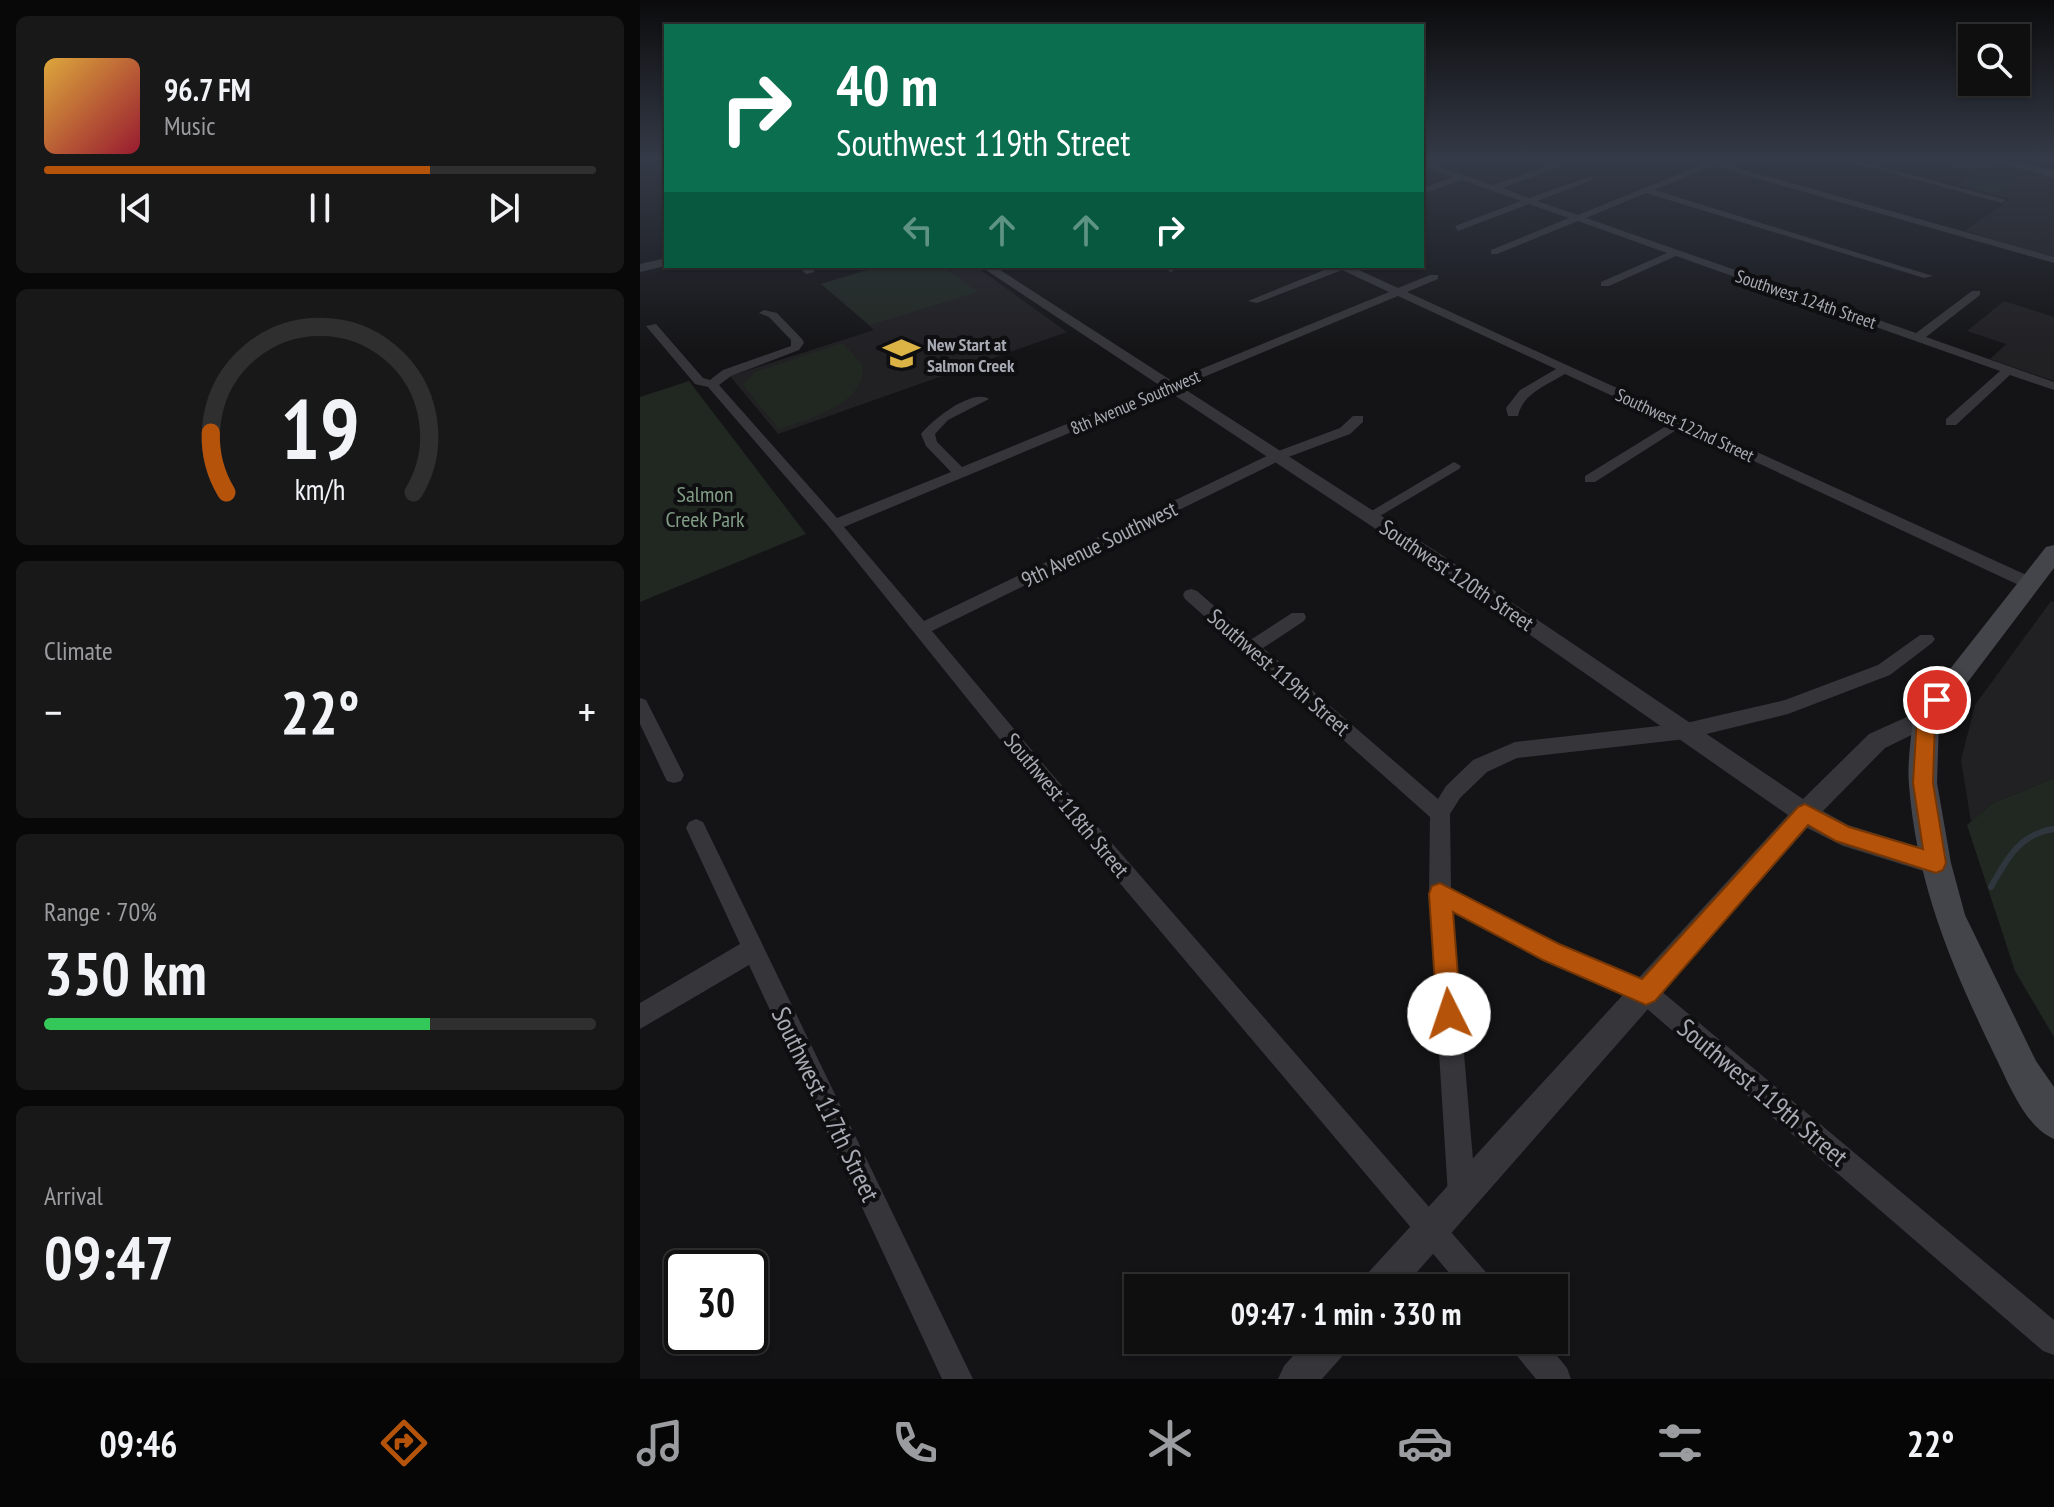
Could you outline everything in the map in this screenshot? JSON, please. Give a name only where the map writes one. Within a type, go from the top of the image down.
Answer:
[{"type":"main road","points":[[2054,552],[1926,718],[1923,783],[1936,863],[1949,915],[1980,988],[2023,1074],[2054,1120]]},
{"type":"street","points":[[1458,228],[1470,223]]},
{"type":"street","points":[[1494,252],[1566,223]]},
{"type":"street","name":"Southwest 124th Street","points":[[1594,223],[2054,386]]},
{"type":"street","points":[[1755,223],[1928,276]]},
{"type":"street","points":[[1925,223],[2054,260]]},
{"type":"street","points":[[1605,284],[1674,253]]},
{"type":"street","points":[[640,268],[664,262]]},
{"type":"street","name":"Southwest 120th Street","points":[[989,268],[1123,360],[1171,387],[1370,516],[1805,813],[1843,835],[1936,863]]},
{"type":"street","points":[[1253,301],[1337,268]]},
{"type":"street","name":"Southwest 122nd Street","points":[[1346,268],[2029,583]]},
{"type":"street","name":"8th Avenue Southwest","points":[[835,525],[1434,277]]},
{"type":"street","points":[[1917,338],[1976,293]]},
{"type":"street","points":[[712,384],[727,373],[795,348],[798,343],[796,339],[773,315],[764,313]]},
{"type":"street","name":"Southwest 118th Street","points":[[652,326],[699,381],[712,384],[835,525],[1043,778],[1470,1274]]},
{"type":"street","points":[[1513,413],[1512,408],[1518,398],[1565,369]]},
{"type":"street","points":[[1951,422],[2008,370]]},
{"type":"street","points":[[960,474],[931,443],[928,434],[943,417],[983,399]]},
{"type":"street","name":"9th Avenue Southwest","points":[[920,630],[1278,456],[1345,431],[1358,419]]},
{"type":"street","points":[[1590,479],[1679,423]]},
{"type":"street","points":[[1370,516],[1454,466]]},
{"type":"street","name":"Southwest 119th Street","points":[[1191,595],[1440,813]]},
{"type":"street","points":[[1251,648],[1298,617]]},
{"type":"street","points":[[1462,1195],[1440,894],[1440,813],[1465,778],[1480,766],[1507,753],[1686,731],[1776,710],[1884,670],[1926,639]]},
{"type":"street","points":[[640,705],[674,775]]},
{"type":"street","points":[[1392,1274],[1805,813],[1877,741],[1926,718]]},
{"type":"street","name":"Southwest 117th Street","points":[[696,828],[958,1379]]},
{"type":"street","name":"Southwest 119th Street","points":[[1440,894],[1551,952],[1646,993],[2054,1340]]},
{"type":"street","points":[[640,1017],[752,950]]},
{"type":"street","points":[[1297,1379],[1319,1354]]},
{"type":"street","points":[[1535,1354],[1556,1379]]},
{"type":"shaded area","points":[[1976,223],[2054,223],[2054,257],[1965,231]]},
{"type":"shaded area","name":"New Start at Salmon Creek","points":[[874,268],[978,268],[1067,332],[778,434],[730,376],[874,330],[821,284]]},
{"type":"shaded area","points":[[2004,301],[2054,317],[2054,381],[1990,359],[2006,344],[1967,331]]},
{"type":"shaded area","points":[[2051,601],[2054,602],[2054,778],[1993,803],[1971,822],[1961,760],[1975,705]]},
{"type":"green space","points":[[874,268],[945,268],[978,292],[870,325],[821,284]]},
{"type":"green space","points":[[843,343],[862,364],[862,378],[846,400],[819,415],[779,429],[743,385],[755,372]]},
{"type":"green space","name":"Salmon Creek Park","points":[[689,381],[806,534],[640,602],[640,397]]},
{"type":"green space","points":[[2054,778],[2054,1037],[2015,971],[1967,825],[1993,803]]},
{"type":"waterway","points":[[1991,887],[2015,849],[2032,836],[2054,829]]},
{"type":"place","name":"New Start at Salmon Creek","points":[[901,354]]},
{"type":"route","points":[[1449,1014],[1440,894],[1551,952],[1646,993],[1805,813],[1843,835],[1936,863],[1923,783],[1926,718],[1937,700]]}]
